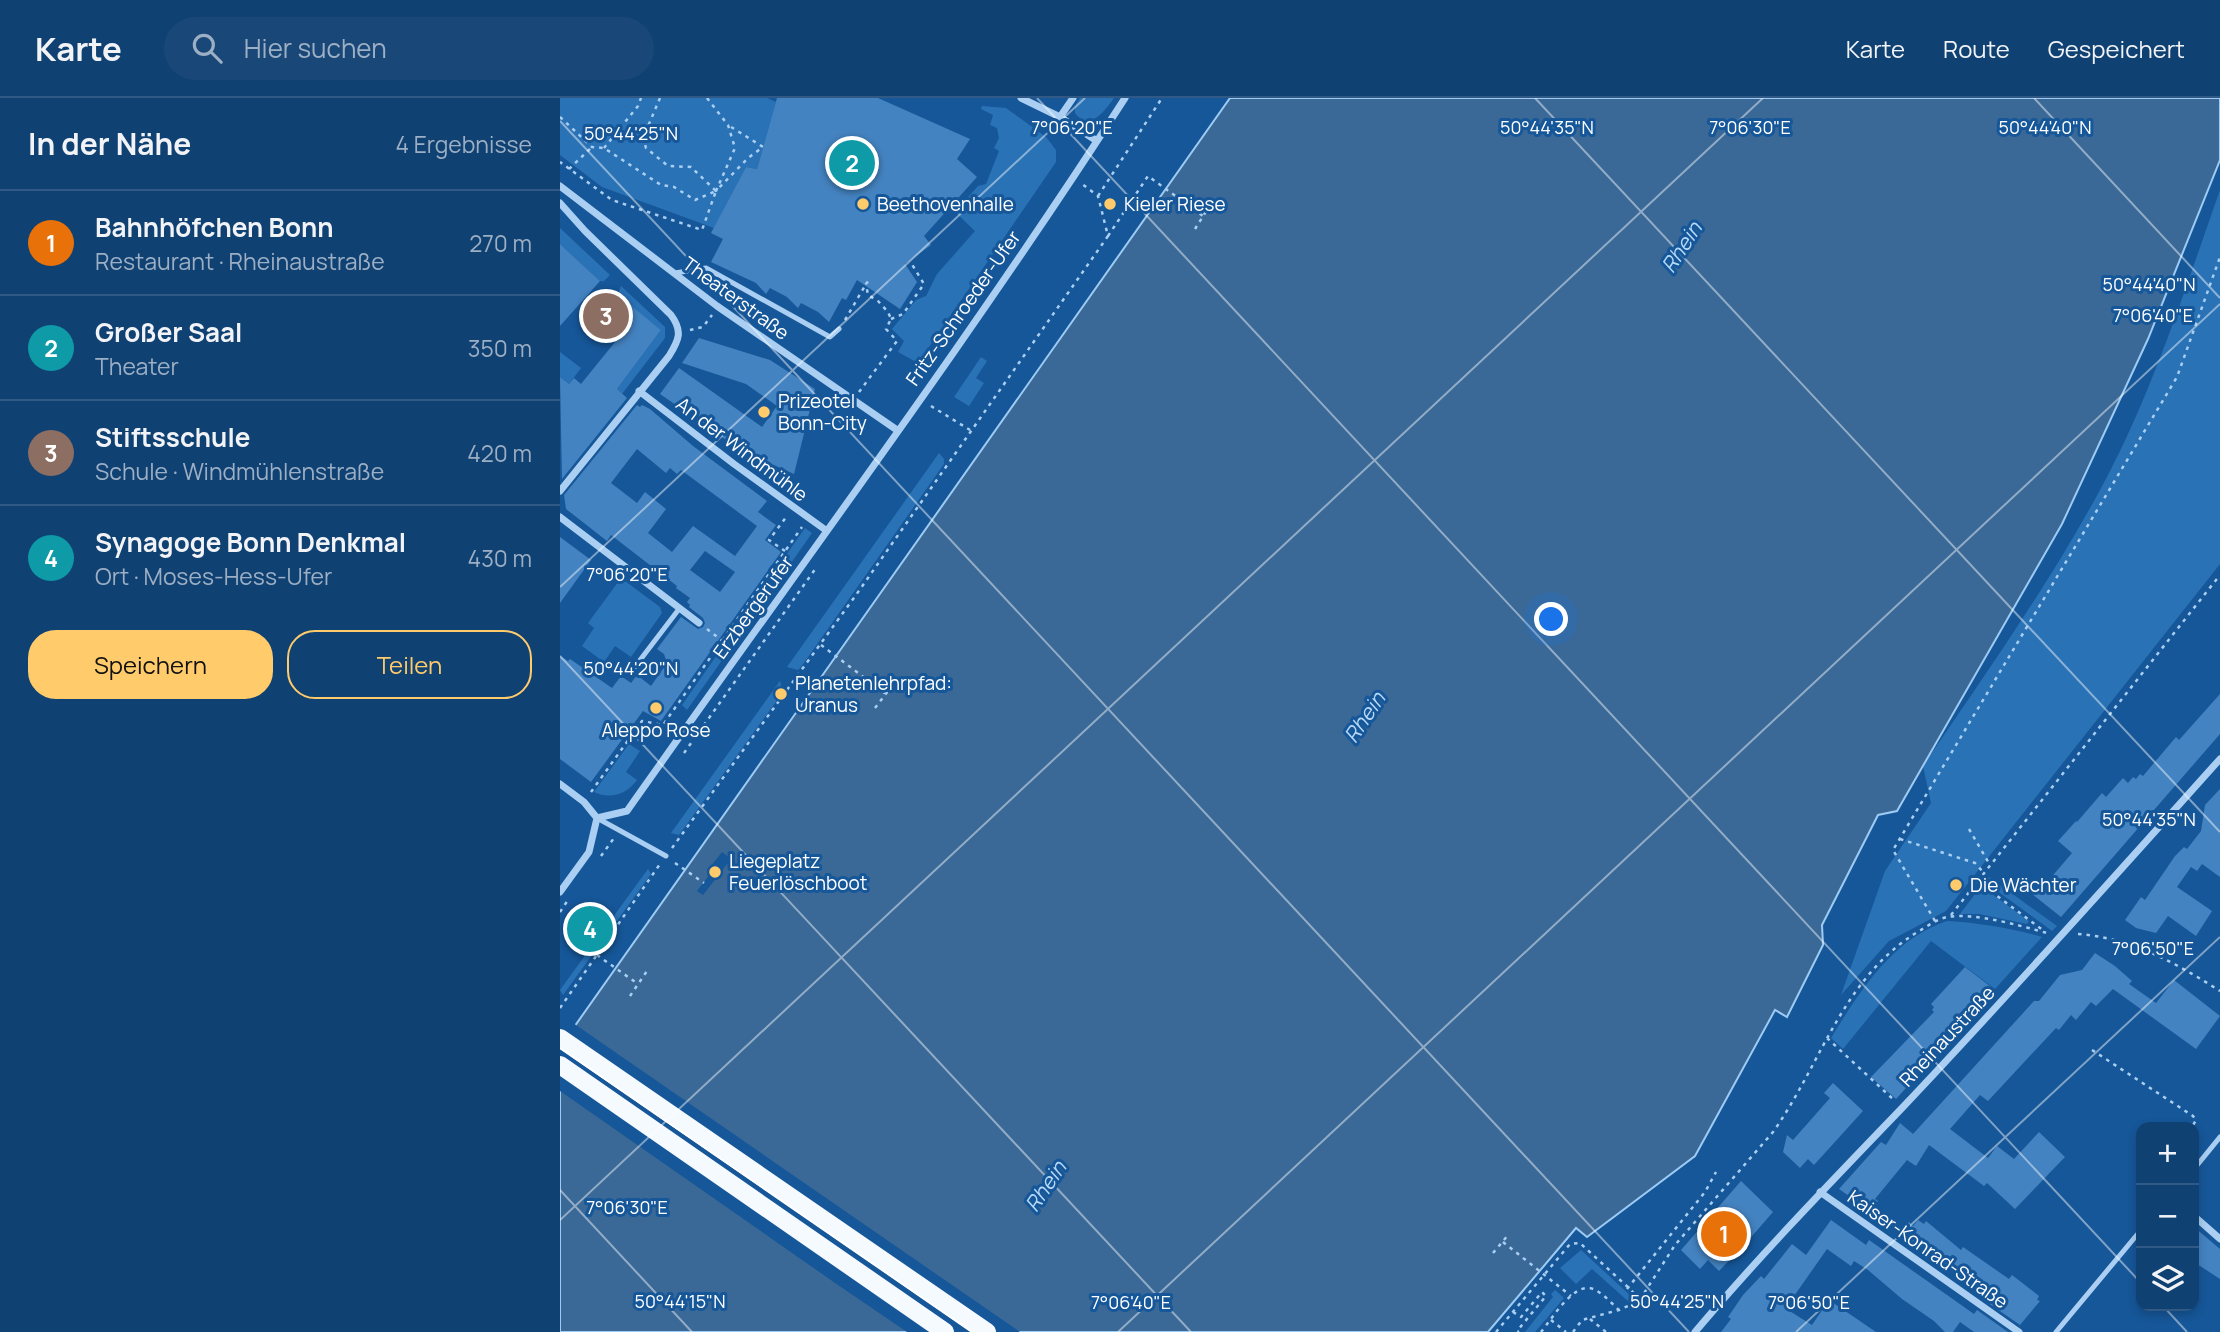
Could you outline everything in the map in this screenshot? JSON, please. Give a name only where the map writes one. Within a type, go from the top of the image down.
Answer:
[{"type":"main road","points":[[560,1038],[987,1332]]},
{"type":"main road","points":[[560,1065],[945,1332]]},
{"type":"street","points":[[1021,98],[1060,117],[1097,141]]},
{"type":"street","points":[[1060,117],[1073,98]]},
{"type":"street","name":"Fritz-Schroeder-Ufer","points":[[897,430],[1073,178],[1125,98]]},
{"type":"street","name":"Theaterstraße","points":[[560,186],[717,306],[897,430]]},
{"type":"street","points":[[560,203],[584,231],[677,323],[680,330],[678,342],[560,491]]},
{"type":"street","name":"An der Windmühle","points":[[639,391],[827,531]]},
{"type":"street","name":"Erzbergerufer","points":[[597,818],[627,811],[897,430]]},
{"type":"street","points":[[560,517],[699,623]]},
{"type":"street","name":"Rheinaustraße","points":[[1695,1332],[1820,1192],[2064,933],[2220,759]]},
{"type":"street","points":[[560,784],[584,802],[597,818],[589,852],[560,892]]},
{"type":"street","name":"Kaiser-Konrad-Straße","points":[[1820,1192],[2019,1332]]},
{"type":"street","points":[[2199,1220],[2220,1239]]},
{"type":"lane","points":[[674,273],[706,268],[830,337],[839,329]]},
{"type":"lane","points":[[634,668],[679,609]]},
{"type":"lane","points":[[597,818],[666,856]]},
{"type":"lane","points":[[2199,1163],[2220,1137]]},
{"type":"lane","points":[[2056,1332],[2136,1236]]},
{"type":"path","points":[[604,148],[638,106],[641,98]]},
{"type":"path","points":[[660,98],[643,138],[646,148],[668,166],[691,167],[716,191]]},
{"type":"path","points":[[560,117],[592,147],[604,148],[661,185],[674,187],[695,200],[716,191],[748,158],[763,147],[728,125],[707,98]]},
{"type":"path","points":[[1098,196],[1162,98]]},
{"type":"path","points":[[560,162],[612,200],[702,230],[735,148],[728,125]]},
{"type":"path","points":[[569,169],[592,147]]},
{"type":"path","points":[[560,1008],[1108,236],[1147,176],[1203,216]]},
{"type":"path","points":[[1073,178],[1098,196],[1108,236]]},
{"type":"path","points":[[1195,229],[1210,205]]},
{"type":"path","points":[[1935,921],[1892,850],[2177,377],[2220,257]]},
{"type":"path","points":[[853,400],[897,341],[886,329],[891,319],[903,314],[924,284],[910,261]]},
{"type":"path","points":[[839,329],[870,279]]},
{"type":"path","points":[[866,284],[868,295],[888,312],[891,319]]},
{"type":"path","points":[[693,330],[703,327],[706,322]]},
{"type":"path","points":[[919,399],[970,430]]},
{"type":"path","points":[[785,551],[769,540],[793,508]]},
{"type":"path","points":[[584,802],[642,721],[663,725],[808,518]]},
{"type":"path","points":[[1950,916],[2220,575]]},
{"type":"path","points":[[699,623],[729,645]]},
{"type":"path","points":[[820,644],[886,694]]},
{"type":"path","points":[[875,708],[897,679]]},
{"type":"path","points":[[1969,829],[1990,865]]},
{"type":"path","points":[[1899,839],[1975,863],[1984,873]]},
{"type":"path","points":[[666,856],[704,883]]},
{"type":"path","points":[[1977,881],[2047,933]]},
{"type":"path","points":[[1573,1332],[1582,1320],[1619,1310],[1639,1301],[1675,1245],[1786,1114],[1826,1038],[1876,965],[1898,944],[1935,921],[1950,916],[1988,919],[2047,933],[2096,936],[2144,949],[2169,960],[2220,990]]},
{"type":"path","points":[[597,955],[638,984]]},
{"type":"path","points":[[630,996],[647,971]]},
{"type":"path","points":[[1826,1038],[1902,1107]]},
{"type":"path","points":[[2092,1049],[2193,1116],[2195,1122]]},
{"type":"path","points":[[1627,1289],[1705,1192],[1716,1172]]},
{"type":"path","points":[[1493,1253],[1509,1234]]},
{"type":"path","points":[[1503,1242],[1571,1296]]},
{"type":"path","points":[[1496,1332],[1570,1244],[1580,1243],[1631,1290],[1639,1301]]},
{"type":"path","points":[[1541,1332],[1576,1290],[1586,1287],[1596,1290],[1619,1310]]},
{"type":"path","points":[[1514,1311],[1521,1317],[1542,1292],[1546,1296],[1517,1331],[1519,1332]]},
{"type":"path","points":[[1590,1319],[1606,1332]]},
{"type":"path","points":[[1551,1320],[1566,1332]]},
{"type":"shaded area","points":[[560,98],[767,98],[776,102],[757,169],[746,167],[714,228],[602,187],[560,155]]},
{"type":"shaded area","points":[[1080,98],[1114,98],[1096,117],[1086,120],[1075,113],[1075,106]]},
{"type":"shaded area","points":[[982,106],[1006,108],[1046,137],[1056,150],[1056,162],[918,363],[898,352],[904,341],[892,329],[916,300],[926,296],[937,274],[975,231],[955,212],[978,186],[986,184],[999,151],[994,148],[999,138],[997,128],[990,125],[993,115],[981,109]]},
{"type":"shaded area","points":[[2220,190],[2220,564],[1946,911],[1889,941],[1841,995],[1885,871],[1931,803],[1923,766],[2037,596],[2100,490],[2151,380]]},
{"type":"shaded area","points":[[560,228],[610,275],[604,281],[600,281],[560,244]]},
{"type":"shaded area","points":[[621,286],[665,327],[665,338],[622,394],[617,389],[661,330],[627,303],[623,304],[618,294]]},
{"type":"shaded area","points":[[560,352],[581,368],[569,384],[560,377]]},
{"type":"shaded area","points":[[981,357],[987,361],[976,378],[984,383],[969,406],[954,397]]},
{"type":"shaded area","points":[[939,453],[944,464],[801,667],[798,670],[787,667]]},
{"type":"shaded area","points":[[805,528],[812,533],[738,639],[731,634]]},
{"type":"shaded area","points":[[621,578],[660,607],[662,613],[631,657],[615,646],[604,662],[582,646],[594,628],[588,623]]},
{"type":"shaded area","points":[[719,652],[725,656],[687,710],[682,705]]},
{"type":"shaded area","points":[[780,681],[783,692],[679,835],[671,833]]},
{"type":"shaded area","points":[[629,744],[640,751],[626,772],[637,780],[618,794],[594,792]]},
{"type":"shaded area","points":[[648,869],[651,874],[563,995],[560,990]]},
{"type":"shaded area","points":[[1989,877],[2057,926],[2052,931],[1985,882]]},
{"type":"shaded area","points":[[1981,886],[2029,921],[2027,924],[1979,914],[1960,914]]},
{"type":"shaded area","points":[[1947,921],[1995,926],[2042,937],[1995,989],[1931,941],[1843,1049],[1831,1038],[1879,969],[1910,940]]},
{"type":"shaded area","points":[[1581,1250],[1633,1298],[1629,1302],[1592,1269],[1576,1284],[1560,1268]]},
{"type":"shaded area","points":[[1555,1290],[1564,1298],[1535,1332],[1525,1332],[1553,1297],[1551,1294]]},
{"type":"water","name":"Rhein","points":[[1230,98],[2220,98],[2220,160],[2148,339],[2062,524],[1897,811],[1878,815],[1822,925],[1823,945],[1787,1017],[1775,1010],[1695,1156],[1587,1237],[1576,1228],[1488,1332],[560,1332],[560,1047]]},
{"type":"pier","name":"Liegeplatz Feuerlöschboot","points":[[722,852],[731,859],[703,895],[697,891],[710,874],[707,871]]},
{"type":"pier","points":[[573,1023],[1020,1332],[907,1332],[838,1285],[560,1091],[560,1041]]},
{"type":"building","name":"Beethovenhalle","points":[[777,98],[878,98],[970,139],[957,159],[977,177],[924,236],[931,245],[905,264],[917,282],[900,309],[857,280],[846,300],[842,298],[829,322],[801,303],[798,308],[787,297],[770,288],[766,294],[756,283],[711,262],[723,239],[711,233],[746,167],[757,169]]},
{"type":"building","points":[[560,244],[600,281],[560,326]]},
{"type":"building","points":[[629,304],[661,330],[617,389],[627,398],[562,479],[560,377],[569,384],[574,378],[581,384],[615,342],[605,334]]},
{"type":"building","points":[[699,338],[770,360],[815,389],[794,474],[742,451],[660,394],[679,368],[762,427],[777,406],[746,384],[682,363]]},
{"type":"building","points":[[637,405],[642,405],[767,501],[758,512],[776,525],[765,540],[781,552],[661,721],[643,711],[591,782],[560,759],[560,656],[568,661],[570,659],[612,688],[621,676],[631,683],[637,675],[651,686],[667,663],[664,654],[657,649],[681,617],[698,629],[705,623],[703,618],[689,607],[687,602],[690,598],[676,588],[677,586],[611,535],[607,541],[566,509],[564,495]],"holes":[[[637,449],[666,473],[670,468],[677,474],[681,470],[757,526],[735,556],[693,526],[672,552],[648,533],[666,509],[645,492],[637,503],[611,483]],[[705,551],[735,572],[720,592],[690,570]]]},
{"type":"building","points":[[560,537],[591,560],[560,603]]},
{"type":"building","points":[[2220,694],[2220,734],[2061,917],[2032,894],[2039,884],[2043,887],[2072,853],[2058,841],[2102,793],[2106,797],[2123,778],[2128,783],[2133,777],[2136,779],[2140,774],[2143,776],[2176,737],[2179,740]]},
{"type":"building","points":[[2220,789],[2220,877],[2202,864],[2197,871],[2191,867],[2177,887],[2212,911],[2196,936],[2168,916],[2156,933],[2136,928],[2125,920],[2141,897],[2145,900],[2175,856],[2184,847],[2187,849],[2201,831],[2205,805]]},
{"type":"building","points":[[2095,953],[2115,966],[2132,981],[2129,984],[2156,1003],[2174,980],[2220,1016],[2196,1049],[2113,989],[2096,1006],[2091,1002],[2076,1020],[2071,1015],[2059,1030],[2056,1028],[1988,1101],[1980,1095],[1950,1129],[1988,1158],[1997,1146],[2014,1159],[2039,1132],[2065,1157],[2015,1209],[1987,1183],[1984,1186],[1929,1145],[1916,1166],[1907,1160],[1875,1199],[1878,1201],[1870,1211],[1839,1189],[1881,1142],[1886,1145],[1900,1123],[1913,1134],[2034,1001],[2039,1001],[2060,975],[2082,970]]},
{"type":"building","points":[[1965,967],[1995,990],[1896,1099],[1871,1077],[1934,1012],[1931,1004]]},
{"type":"building","points":[[1833,1083],[1863,1111],[1814,1165],[1808,1159],[1800,1168],[1783,1152],[1787,1135],[1793,1140],[1830,1098],[1824,1093]]},
{"type":"building","points":[[1741,1181],[1773,1212],[1719,1271],[1708,1260],[1700,1269],[1681,1250]]},
{"type":"building","points":[[1831,1220],[1866,1245],[1869,1240],[1974,1314],[1977,1310],[2008,1332],[1974,1332],[1960,1322],[1953,1332],[1945,1332],[1868,1270],[1854,1261],[1851,1266],[1827,1249],[1792,1299],[1794,1301],[1788,1310],[1812,1325],[1829,1300],[1876,1332],[1721,1332],[1743,1295],[1761,1276],[1764,1279],[1792,1244],[1806,1255]]},
{"type":"building","points":[[1918,1220],[1924,1224],[1926,1221],[1961,1250],[1963,1247],[2009,1279],[2012,1275],[2039,1296],[2037,1300],[2040,1301],[2020,1325],[1984,1300],[1986,1297],[1901,1233],[1909,1222],[1913,1226]]},
{"type":"building","points":[[2199,1231],[2220,1249],[2220,1279],[2199,1265]]},
{"type":"tram line","points":[[560,1048],[972,1332]]},
{"type":"place","name":"Großer Saal","points":[[852,163]]},
{"type":"place","name":"Beethovenhalle","points":[[863,204]]},
{"type":"place","name":"Kieler Riese","points":[[1110,204]]},
{"type":"place","name":"Stiftsschule","points":[[606,316]]},
{"type":"place","name":"Prizeotel Bonn-City","points":[[764,412]]},
{"type":"place","name":"Planetenlehrpfad: Uranus","points":[[781,694]]},
{"type":"place","name":"Aleppo Rose","points":[[656,708]]},
{"type":"place","name":"Liegeplatz Feuerlöschboot","points":[[715,872]]},
{"type":"place","name":"Die Wächter","points":[[1956,885]]},
{"type":"place","name":"Synagoge Bonn Denkmal","points":[[590,929]]},
{"type":"place","name":"Bahnhöfchen Bonn","points":[[1724,1234]]}]
